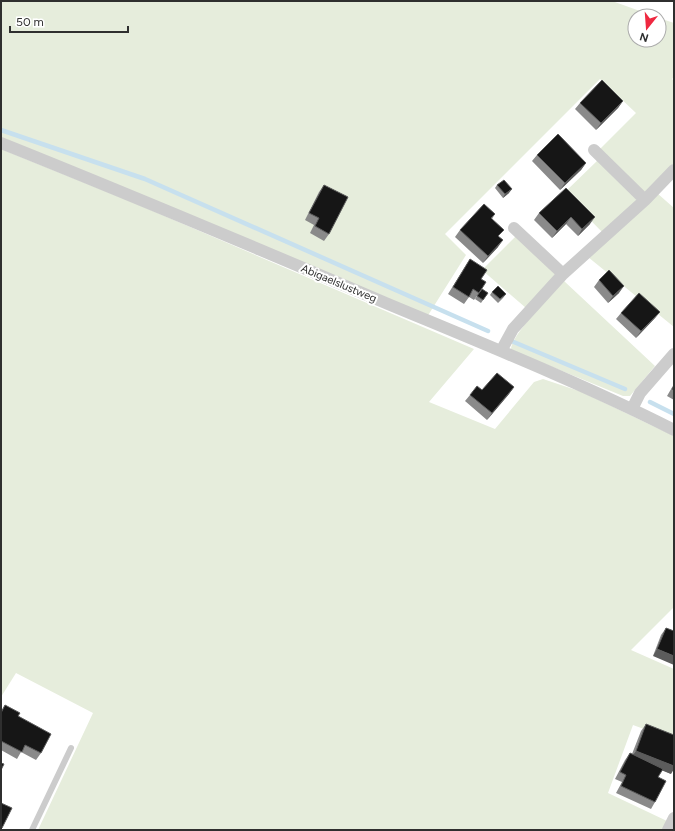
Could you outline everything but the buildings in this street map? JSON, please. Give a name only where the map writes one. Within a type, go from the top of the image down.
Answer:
[{"type":"street","name":"Abigaelslustweg","points":[[1,143],[142,199],[501,351],[632,409],[674,430]]},
{"type":"street","points":[[594,150],[645,200]]},
{"type":"street","points":[[501,351],[513,328],[563,274],[645,200],[674,170]]},
{"type":"street","points":[[514,228],[563,274]]},
{"type":"street","points":[[632,409],[640,393],[674,354]]},
{"type":"street","points":[[668,830],[674,818]]},
{"type":"lane","points":[[32,830],[70,748]]},
{"type":"green space","points":[[1,1],[612,1],[632,8],[627,8],[627,48],[667,48],[667,21],[674,23],[674,77],[672,79],[674,81],[674,163],[645,194],[600,149],[636,113],[600,79],[445,234],[466,255],[427,317],[1,139]]},
{"type":"green space","points":[[1,149],[132,202],[474,349],[429,402],[495,429],[534,382],[543,379],[582,392],[674,436],[674,607],[631,650],[674,669],[674,740],[633,725],[608,793],[667,821],[662,830],[38,830],[93,713],[16,673],[1,697]]},
{"type":"green space","points":[[598,160],[640,200],[603,233],[564,193]]},
{"type":"green space","points":[[657,193],[674,208],[674,327],[588,257]]},
{"type":"green space","points":[[517,235],[556,275],[526,308],[482,270]]},
{"type":"green space","points":[[564,281],[655,366],[630,396],[623,396],[511,350],[517,335],[524,325]]},
{"type":"waterway","points":[[1,130],[145,179],[488,331]]},
{"type":"waterway","points":[[509,340],[625,389]]},
{"type":"waterway","points":[[650,402],[674,414]]}]
